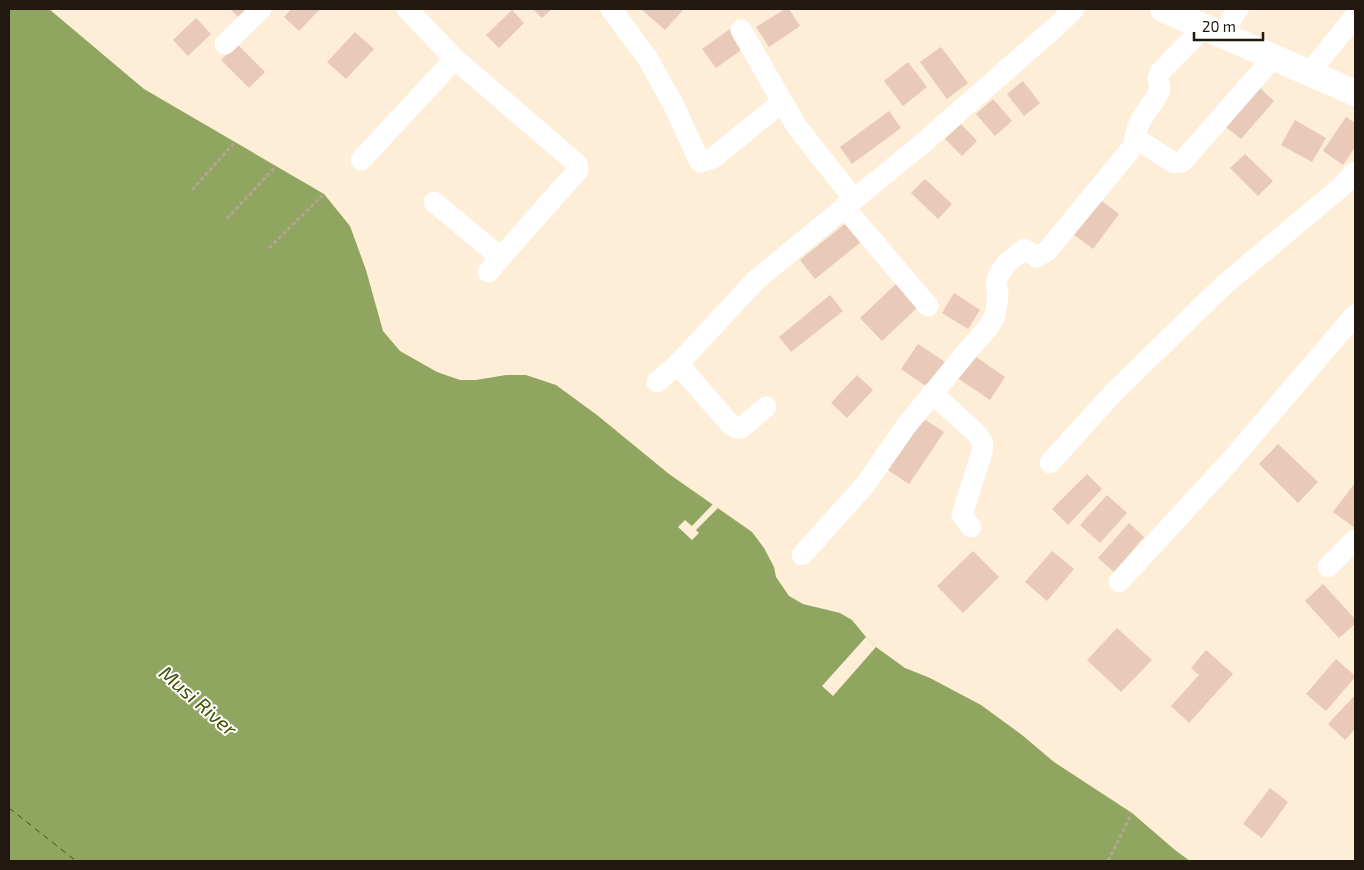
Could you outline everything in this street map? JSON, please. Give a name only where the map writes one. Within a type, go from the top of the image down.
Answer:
[{"type":"street","points":[[225,44],[262,9]]},
{"type":"street","points":[[407,9],[455,59],[578,166],[578,170],[494,264],[434,202]]},
{"type":"street","points":[[611,9],[648,59],[673,104],[699,161],[707,160],[782,102]]},
{"type":"street","points":[[657,382],[678,364],[756,280],[930,137],[1074,9]]},
{"type":"street","points":[[1163,9],[1355,93]]},
{"type":"street","points":[[1135,145],[1134,136],[1139,122],[1160,89],[1158,78],[1160,72],[1238,9]]},
{"type":"street","points":[[1310,72],[1355,16]]},
{"type":"street","points":[[741,30],[797,127],[849,203],[928,306]]},
{"type":"street","points":[[802,555],[865,485],[906,426],[988,328],[994,316],[997,302],[996,283],[999,274],[1006,264],[1024,249],[1037,258],[1048,250],[1135,145],[1141,142],[1170,162],[1177,164],[1182,162],[1273,58]]},
{"type":"street","points":[[361,160],[455,59]]},
{"type":"street","points":[[1050,463],[1113,393],[1224,285],[1341,187],[1355,172]]},
{"type":"street","points":[[1119,582],[1232,459],[1355,315]]},
{"type":"street","points":[[678,364],[731,425],[737,428],[741,428],[766,407]]},
{"type":"street","points":[[932,394],[976,433],[983,443],[982,452],[962,515],[971,527]]},
{"type":"street","points":[[1328,567],[1355,540]]},
{"type":"path","points":[[192,190],[235,142]]},
{"type":"path","points":[[227,219],[276,166]]},
{"type":"path","points":[[269,248],[324,194]]},
{"type":"path","points":[[1108,861],[1132,813]]},
{"type":"water","name":"Musi River","points":[[9,9],[49,9],[144,89],[324,194],[350,226],[366,270],[383,331],[400,351],[437,372],[460,380],[476,380],[506,375],[526,375],[556,385],[597,415],[669,474],[752,532],[764,548],[774,567],[776,577],[789,596],[803,604],[840,613],[852,620],[876,647],[905,668],[930,678],[981,705],[1022,735],[1054,762],[1132,813],[1190,861],[9,861]]},
{"type":"pier","points":[[713,504],[718,508],[696,530],[699,533],[692,540],[678,527],[685,520],[692,526]]},
{"type":"pier","points":[[866,637],[876,647],[833,696],[822,686]]},
{"type":"building","points":[[230,9],[253,9],[241,20]]},
{"type":"building","points":[[291,9],[320,9],[299,31],[284,17]]},
{"type":"building","points":[[533,9],[552,9],[542,18]]},
{"type":"building","points":[[641,9],[681,9],[683,10],[665,30]]},
{"type":"building","points":[[785,9],[789,9],[800,26],[769,47],[756,27]]},
{"type":"building","points":[[512,10],[524,23],[499,48],[486,35]]},
{"type":"building","points":[[196,18],[211,34],[188,56],[173,40]]},
{"type":"building","points":[[730,29],[744,48],[716,68],[702,49]]},
{"type":"building","points":[[355,32],[374,49],[346,79],[327,62]]},
{"type":"building","points":[[237,44],[265,72],[249,88],[221,60]]},
{"type":"building","points":[[941,47],[968,83],[947,99],[920,62]]},
{"type":"building","points":[[908,62],[927,87],[903,106],[884,81]]},
{"type":"building","points":[[1023,81],[1040,103],[1024,116],[1007,94]]},
{"type":"building","points":[[1260,88],[1274,101],[1241,139],[1226,127]]},
{"type":"building","points":[[993,99],[1012,121],[995,136],[976,114]]},
{"type":"building","points":[[889,111],[901,128],[852,164],[840,147]]},
{"type":"building","points":[[1346,117],[1355,123],[1355,147],[1343,165],[1323,151]]},
{"type":"building","points":[[1295,120],[1326,138],[1312,162],[1281,145]]},
{"type":"building","points":[[961,124],[977,141],[962,156],[945,139]]},
{"type":"building","points":[[1245,154],[1273,181],[1258,196],[1230,168]]},
{"type":"building","points":[[925,179],[952,204],[938,219],[911,193]]},
{"type":"building","points":[[1099,199],[1119,214],[1093,249],[1073,234]]},
{"type":"building","points":[[846,223],[861,242],[815,279],[800,260]]},
{"type":"building","points":[[898,282],[920,305],[882,341],[860,318]]},
{"type":"building","points":[[954,293],[980,310],[968,329],[942,313]]},
{"type":"building","points":[[830,295],[843,311],[791,352],[779,337]]},
{"type":"building","points":[[918,344],[945,362],[927,387],[901,369]]},
{"type":"building","points":[[972,354],[1005,377],[990,400],[956,377]]},
{"type":"building","points":[[857,375],[873,390],[847,418],[831,403]]},
{"type":"building","points":[[918,415],[944,432],[909,484],[883,467]]},
{"type":"building","points":[[1278,444],[1318,482],[1298,503],[1259,464]]},
{"type":"building","points":[[1087,474],[1102,489],[1068,525],[1052,509]]},
{"type":"building","points":[[1355,483],[1355,528],[1333,512]]},
{"type":"building","points":[[1107,495],[1127,513],[1100,543],[1080,525]]},
{"type":"building","points":[[1129,523],[1144,537],[1114,572],[1098,558]]},
{"type":"building","points":[[973,551],[999,577],[963,613],[937,586]]},
{"type":"building","points":[[1052,551],[1074,569],[1047,601],[1025,582]]},
{"type":"building","points":[[1323,584],[1355,619],[1355,624],[1339,638],[1305,601]]},
{"type":"building","points":[[1117,628],[1152,660],[1121,692],[1087,660]]},
{"type":"building","points":[[1206,650],[1233,674],[1189,723],[1171,706],[1199,675],[1191,668]]},
{"type":"building","points":[[1336,659],[1355,677],[1326,711],[1306,694]]},
{"type":"building","points":[[1355,695],[1355,729],[1345,740],[1328,724]]},
{"type":"building","points":[[1270,788],[1288,802],[1262,838],[1243,824]]},
{"type":"ferry route","points":[[9,808],[76,861]]}]
